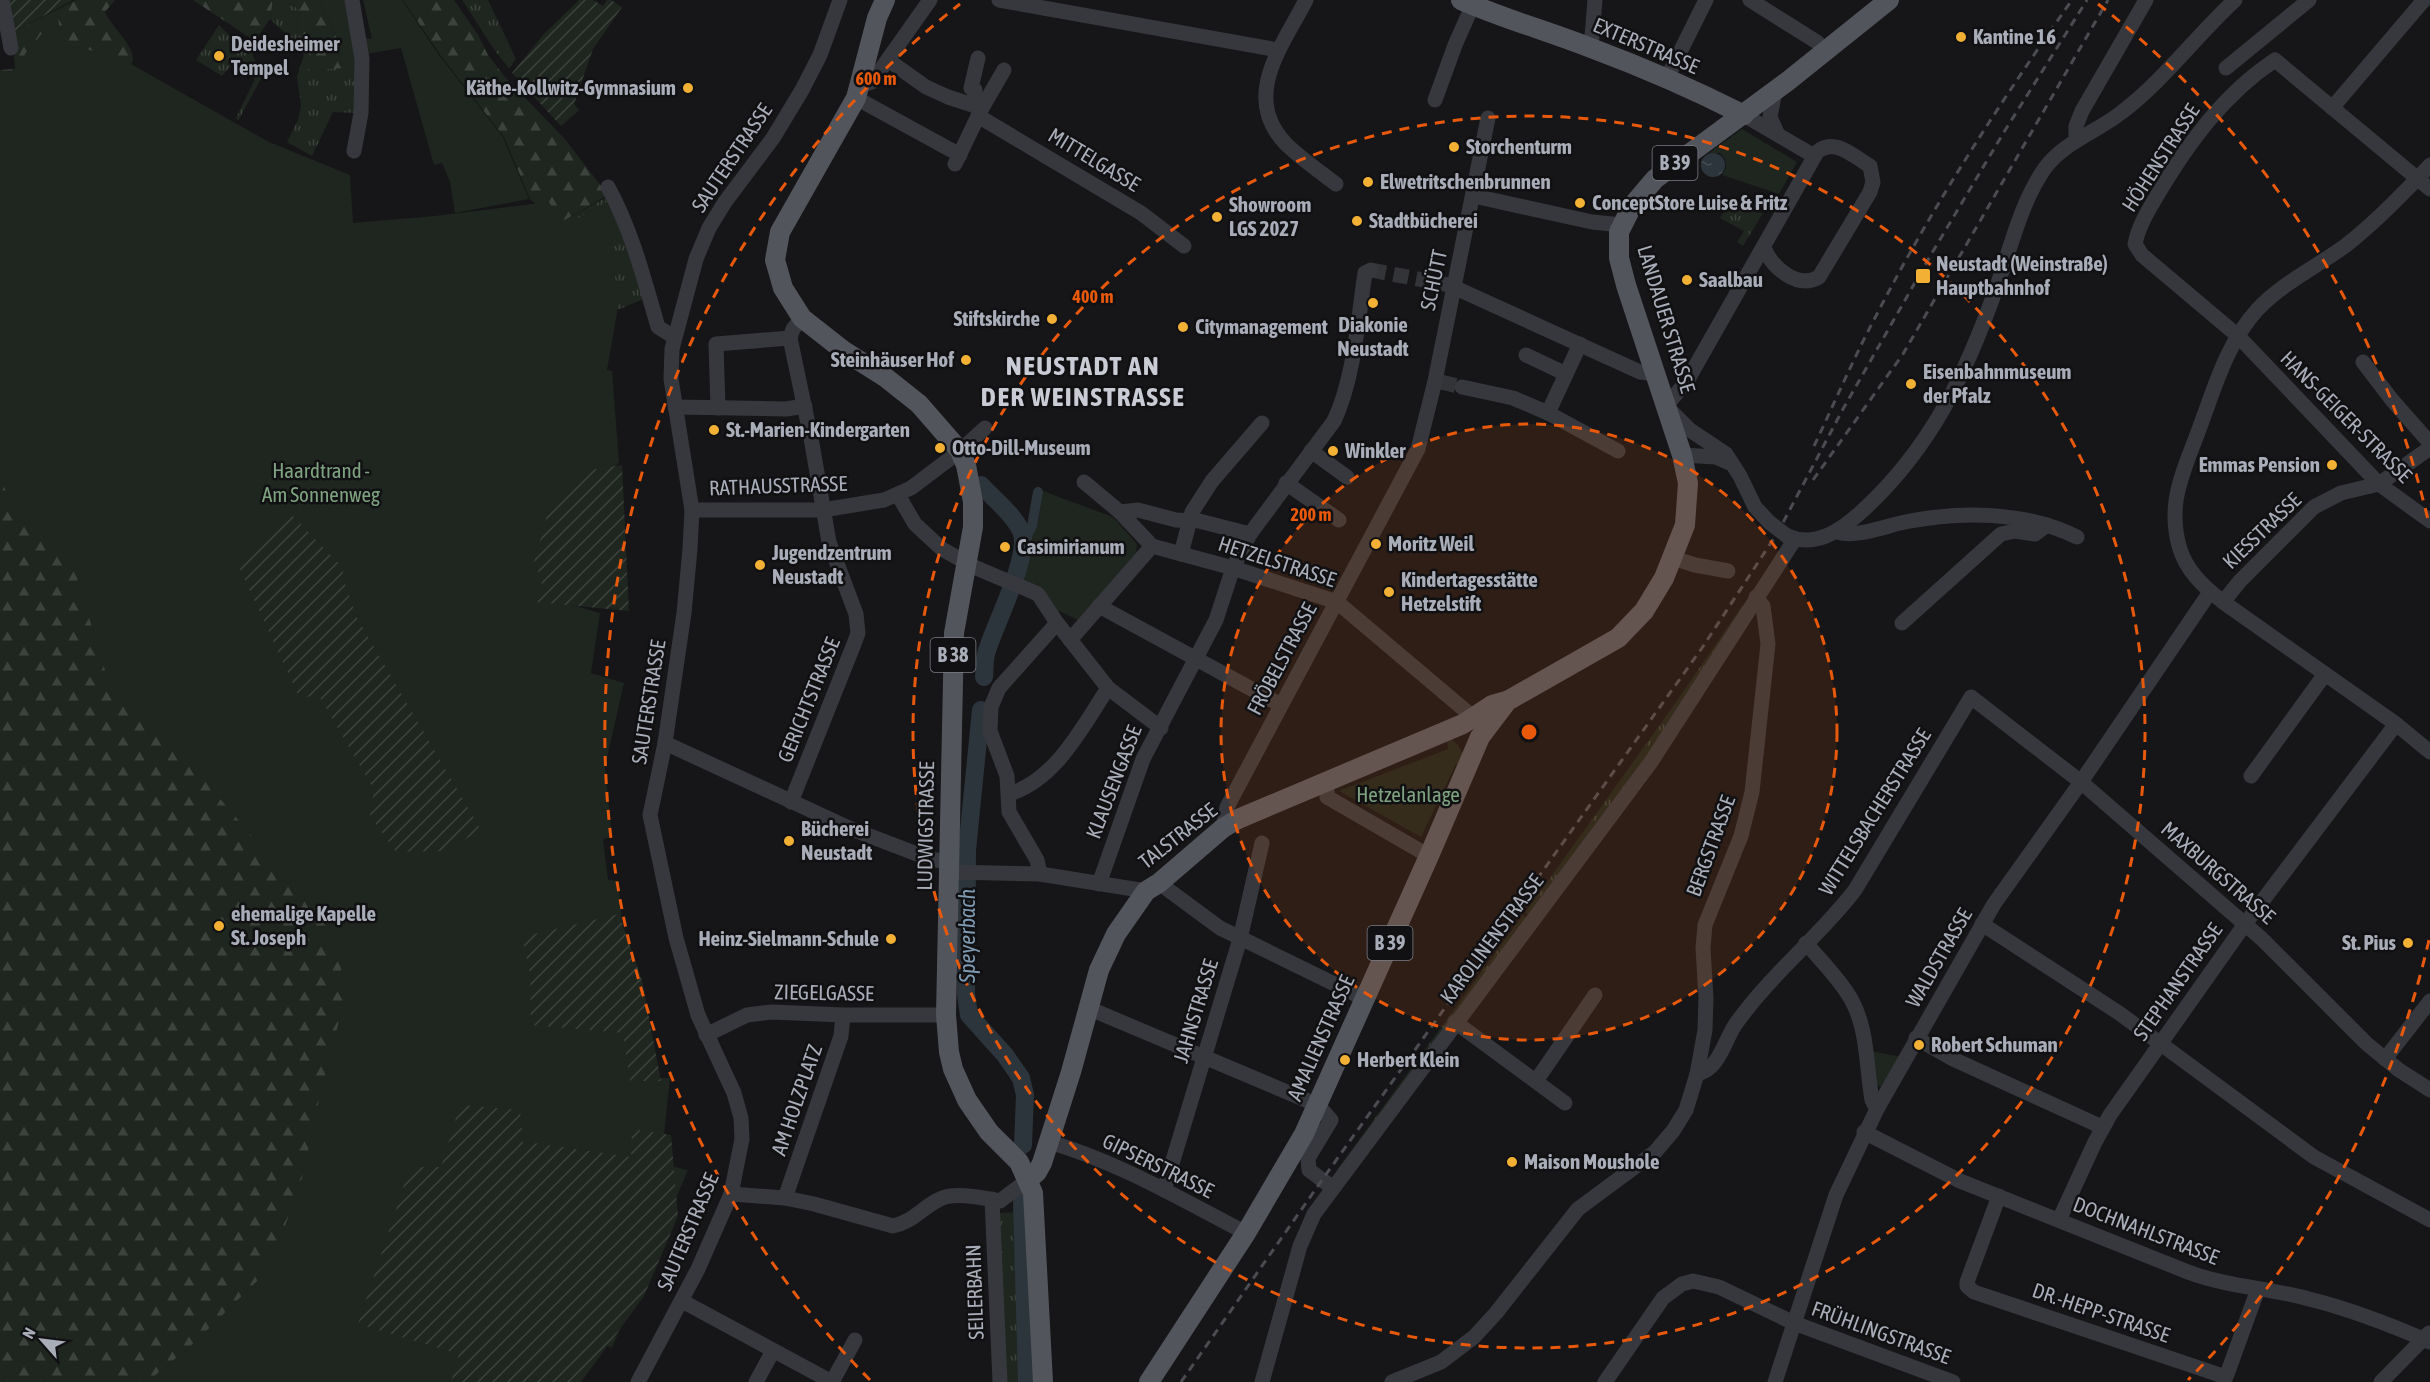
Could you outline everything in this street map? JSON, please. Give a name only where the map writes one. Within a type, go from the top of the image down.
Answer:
[{"type":"main road","name":"B 38","points":[[885,0],[877,18],[858,92],[835,122],[777,242],[775,260],[777,273],[788,297],[802,318],[844,351],[885,377],[920,404],[960,451]]},
{"type":"main road","name":"LANDAUER STRASSE","points":[[1673,558],[1687,514],[1688,475],[1673,413],[1656,374],[1619,258],[1618,237],[1622,225],[1632,206],[1655,179],[1743,115],[1889,0]]},
{"type":"main road","name":"EXTERSTRASSE","points":[[1470,2],[1525,26],[1591,48],[1743,115]]},
{"type":"main road","name":"LUDWIGSTRASSE","points":[[960,451],[966,465],[973,502],[973,527],[954,633],[958,869],[946,1015],[949,1052],[953,1069],[967,1100],[989,1132],[1019,1162],[1032,1189]]},
{"type":"main road","name":"TALSTRASSE","points":[[1032,1189],[1049,1142],[1099,970],[1112,942],[1152,887],[1223,828],[1268,805],[1451,730],[1492,705],[1509,700],[1625,632],[1652,599],[1673,558]]},
{"type":"main road","name":"AMALIENSTRASSE","points":[[1149,1382],[1246,1233],[1289,1161],[1317,1107],[1430,856],[1480,737],[1509,700]]},
{"type":"main road","points":[[1473,717],[1480,737]]},
{"type":"main road","points":[[1451,730],[1461,732],[1468,738],[1472,756]]},
{"type":"main road","points":[[1019,1162],[1036,1158],[1049,1142]]},
{"type":"main road","points":[[1032,1189],[1043,1382]]},
{"type":"street","points":[[2,0],[11,48]]},
{"type":"street","points":[[352,0],[362,59],[361,113],[354,151]]},
{"type":"street","name":"SAUTERSTRASSE","points":[[638,1382],[698,1269],[731,1194],[742,1139],[741,1118],[734,1093],[698,1015],[676,938],[650,815],[665,743],[684,613],[692,510],[671,379],[674,337],[696,259],[710,228],[730,194],[783,122],[813,70],[840,0]]},
{"type":"street","points":[[930,0],[872,82],[858,92],[957,159],[978,110],[1004,70]]},
{"type":"street","points":[[999,0],[1278,50]]},
{"type":"street","points":[[1306,0],[1278,50],[1267,79],[1265,99],[1267,112],[1274,128],[1286,143],[1336,184]]},
{"type":"street","points":[[1591,48],[1595,0]]},
{"type":"street","points":[[1666,80],[1706,0]]},
{"type":"street","points":[[1750,0],[1817,42],[1825,50]]},
{"type":"street","points":[[2076,141],[2076,126],[2082,111],[2146,0]]},
{"type":"street","points":[[1837,532],[1876,498],[1900,473],[1931,432],[1971,358],[2025,206],[2037,180],[2056,156],[2123,112],[2235,0]]},
{"type":"street","points":[[2226,68],[2309,0]]},
{"type":"street","points":[[1435,100],[1470,2]]},
{"type":"street","points":[[2332,108],[2425,2]]},
{"type":"street","points":[[978,58],[971,88],[975,90],[978,110]]},
{"type":"street","name":"MITTELGASSE","points":[[888,60],[926,87],[978,110],[1153,220],[1184,246]]},
{"type":"street","name":"HÖHENSTRASSE","points":[[2238,336],[2142,255],[2135,244],[2139,230],[2168,177],[2218,109],[2245,82],[2275,60],[2430,189]]},
{"type":"street","points":[[1774,91],[1770,117],[1778,135]]},
{"type":"street","points":[[1743,115],[1815,156]]},
{"type":"street","name":"SCHÜTT","points":[[1418,449],[1438,382],[1451,287],[1474,196],[1488,118]]},
{"type":"street","points":[[1764,248],[1776,267],[1800,281],[1811,281],[1822,274],[1872,187],[1873,176],[1870,166],[1833,146],[1821,149],[1815,156],[1764,248],[1680,389],[1673,413],[1702,440],[1726,454],[1735,466],[1755,507],[1769,522],[1791,537],[1808,540],[1837,532],[1852,533],[1950,515],[1994,516],[2047,525],[2077,537]]},
{"type":"street","points":[[2430,165],[2360,233],[2267,300],[2248,321],[2220,373],[2193,445],[2175,509],[2177,539],[2183,558],[2190,571],[2217,597],[2396,724],[2430,752]]},
{"type":"street","points":[[608,187],[620,209],[633,242],[658,327],[674,337]]},
{"type":"street","points":[[1474,196],[1592,222],[1622,225]]},
{"type":"street","points":[[1161,728],[1216,620],[1233,568],[1250,534],[1338,412],[1353,354],[1368,272]]},
{"type":"street","points":[[1451,287],[1640,372],[1656,374]]},
{"type":"street","points":[[718,408],[716,344],[790,338],[790,333],[802,318]]},
{"type":"street","name":"HANS-GEIGER-STRASSE","points":[[2238,336],[2379,484],[2430,522]]},
{"type":"street","name":"GERICHTSTRASSE","points":[[790,338],[805,406],[828,542],[856,614],[858,633],[791,802]]},
{"type":"street","points":[[1548,413],[1580,344]]},
{"type":"street","points":[[1526,355],[1566,374]]},
{"type":"street","points":[[2363,362],[2392,400],[2430,443]]},
{"type":"street","points":[[1462,387],[1513,398],[1548,413],[1618,451]]},
{"type":"street","points":[[675,407],[786,409],[805,406]]},
{"type":"street","points":[[1181,554],[1189,520],[1212,481],[1262,423]]},
{"type":"street","name":"RATHAUSSTRASSE","points":[[692,510],[823,510],[869,503],[898,495],[960,451],[986,428]]},
{"type":"street","points":[[1682,455],[1691,444],[1702,440]]},
{"type":"street","name":"KIESSTRASSE","points":[[2217,597],[2240,581],[2314,507],[2341,493],[2379,484],[2430,448]]},
{"type":"street","name":"FRÖBELSTRASSE","points":[[1223,828],[1227,807],[1418,449]]},
{"type":"street","points":[[1311,451],[1347,477]]},
{"type":"street","points":[[1682,455],[1716,457],[1735,466]]},
{"type":"street","points":[[1070,639],[1152,546],[1120,512],[1084,482]]},
{"type":"street","points":[[1286,483],[1339,520]]},
{"type":"street","name":"KLAUSENGASSE","points":[[898,495],[923,533],[942,549],[967,563],[1038,594],[1057,623],[1108,688],[1161,728],[1143,759],[1099,885]]},
{"type":"street","points":[[1120,512],[1138,510],[1176,520],[1199,521],[1250,534]]},
{"type":"street","points":[[1902,623],[2001,534],[2014,531],[2035,534],[2047,525]]},
{"type":"street","name":"KAROLINENSTRASSE","points":[[1262,1382],[1304,1233],[1314,1214],[1651,762],[1756,597],[1791,537]]},
{"type":"street","name":"HETZELSTRASSE","points":[[1152,546],[1233,568],[1337,602],[1473,717]]},
{"type":"street","points":[[1673,558],[1728,571]]},
{"type":"street","name":"BERGSTRASSE","points":[[1697,1074],[1706,1017],[1703,948],[1705,925],[1741,836],[1752,792],[1768,644],[1763,606],[1756,597]]},
{"type":"street","name":"WALDSTRASSE","points":[[1775,1382],[1836,1196],[1876,1109],[1982,924],[2217,597]]},
{"type":"street","points":[[1099,606],[1281,705]]},
{"type":"street","points":[[1040,874],[1037,860],[1010,817],[1007,776],[990,731],[993,698],[999,688],[1057,623]]},
{"type":"street","points":[[2251,776],[2325,674]]},
{"type":"street","points":[[1009,795],[1025,788],[1056,762],[1108,688]]},
{"type":"street","name":"WITTELSBACHERSTRASSE","points":[[1697,1074],[1709,1070],[1735,1025],[1806,943],[1840,910],[1855,890],[1971,697]]},
{"type":"street","name":"MAXBURGSTRASSE","points":[[1971,697],[2082,782],[2245,924],[2349,1027],[2385,1059],[2430,1090]]},
{"type":"street","name":"STEPHANSTRASSE","points":[[2059,1220],[2102,1127],[2245,924],[2396,724]]},
{"type":"street","points":[[665,743],[791,802],[907,851],[958,869],[1040,874],[1099,885],[1152,887],[1240,939],[1365,999]]},
{"type":"street","points":[[1327,781],[1327,797],[1430,856]]},
{"type":"street","name":"JAHNSTRASSE","points":[[1164,1190],[1240,939],[1262,843]]},
{"type":"street","points":[[1982,924],[2100,1000],[2314,1157],[2430,1221]]},
{"type":"street","points":[[1806,943],[1837,979],[1856,1009],[1863,1034],[1872,1100],[1876,1109]]},
{"type":"street","points":[[1536,1081],[1595,995]]},
{"type":"street","points":[[2385,1059],[2430,1000]]},
{"type":"street","points":[[1088,1008],[1204,1056],[1317,1107],[1331,1120],[1308,1158],[1309,1170],[1333,1188]]},
{"type":"street","name":"ZIEGELGASSE","points":[[706,1035],[747,1015],[771,1012],[946,1015]]},
{"type":"street","name":"AM HOLZPLATZ","points":[[785,1198],[841,1036],[843,1015]]},
{"type":"street","points":[[1455,1022],[1565,1103]]},
{"type":"street","points":[[1916,1038],[1953,1059],[2102,1127]]},
{"type":"street","points":[[1392,1382],[1441,1362],[1474,1337],[1496,1313],[1578,1209],[1644,1161],[1666,1140],[1686,1110],[1697,1074]]},
{"type":"street","name":"DOCHNAHLSTRASSE","points":[[1864,1132],[1950,1176],[2205,1278],[2309,1298],[2427,1338]]},
{"type":"street","name":"GIPSERSTRASSE","points":[[1049,1142],[1100,1160],[1246,1233]]},
{"type":"street","points":[[731,1194],[785,1198],[838,1210],[892,1226],[905,1224],[944,1197],[1000,1201],[1012,1194],[1032,1189]]},
{"type":"street","name":"DR.-HEPP-STRASSE","points":[[1999,1196],[1967,1281],[1967,1286],[1974,1292],[2226,1377],[2258,1290]]},
{"type":"street","name":"SEILERBAHN","points":[[992,1199],[1000,1382]]},
{"type":"street","name":"FRÜHLINGSTRASSE","points":[[1605,1382],[1663,1298],[1682,1284],[1693,1281],[1709,1283],[1794,1323],[1953,1382]]},
{"type":"street","points":[[682,1301],[832,1382],[855,1340]]},
{"type":"street","points":[[2381,1382],[2427,1338]]},
{"type":"street","points":[[756,1382],[773,1351]]},
{"type":"green space","points":[[5,0],[73,0],[12,33]]},
{"type":"green space","points":[[76,0],[115,0],[105,12],[130,48],[133,61],[0,255],[0,70],[15,69],[12,33]]},
{"type":"green space","points":[[193,0],[273,0],[270,19],[255,41]]},
{"type":"green space","points":[[273,0],[284,0],[300,10],[296,27],[312,52],[309,71],[358,65],[357,113],[333,112],[312,156],[287,142],[298,120],[301,105],[297,77],[304,55],[270,19]]},
{"type":"green space","points":[[284,0],[319,0],[336,36],[342,68],[308,71],[311,52],[296,27],[300,10]]},
{"type":"green space","points":[[319,0],[350,0],[358,65],[342,68],[336,36]]},
{"type":"green space","points":[[363,0],[402,0],[439,55],[503,137],[529,199],[455,213],[450,182],[442,163],[434,165],[401,48],[366,54],[364,38],[372,39]]},
{"type":"green space","points":[[403,0],[454,0],[478,35],[488,55],[504,76],[564,138],[608,195],[558,224],[530,199],[504,137],[441,56]]},
{"type":"green space","points":[[462,0],[488,0],[516,59],[509,68],[490,44]]},
{"type":"green space","points":[[579,0],[593,0],[603,6],[607,0],[611,0],[622,7],[593,49],[574,104],[579,110],[561,126],[512,73],[544,34]]},
{"type":"green space","name":"Haardtrand - Am Sonnenweg","points":[[58,14],[61,49],[81,47],[131,64],[269,142],[350,175],[353,223],[549,202],[563,227],[608,201],[618,307],[607,370],[612,371],[619,462],[581,516],[581,566],[572,605],[600,613],[591,673],[624,683],[605,767],[612,837],[603,839],[608,880],[618,881],[622,920],[616,923],[653,1078],[670,1078],[661,1164],[688,1170],[612,1348],[586,1336],[560,1382],[147,1382],[194,1343],[260,1278],[284,1229],[302,1178],[346,994],[339,958],[322,918],[169,739],[134,709],[105,670],[70,555],[16,516],[0,476],[0,72],[18,70],[25,54]]},
{"type":"green space","points":[[219,25],[230,36],[250,47],[254,59],[264,73],[238,121],[236,118],[254,81],[255,74],[234,62],[222,76],[196,60]]},
{"type":"green space","points":[[1742,129],[1797,162],[1779,194],[1722,175],[1726,168],[1725,159],[1720,153],[1709,153]]},
{"type":"green space","points":[[607,197],[646,298],[620,309],[616,309],[558,224]]},
{"type":"green space","points":[[1727,206],[1763,213],[1743,246],[1737,242],[1744,231],[1720,218]]},
{"type":"green space","points":[[0,285],[374,790],[339,1382],[0,1382]]},
{"type":"green space","points":[[622,465],[629,611],[537,602],[544,574],[532,569],[548,512],[554,502],[591,470]]},
{"type":"green space","points":[[1043,491],[1113,517],[1137,544],[1136,553],[1078,620],[1057,610],[1043,588],[1018,579],[1026,542],[1038,522]]},
{"type":"green space","points":[[292,515],[343,568],[343,578],[357,618],[481,830],[444,851],[396,852],[370,816],[374,790],[318,694],[300,699],[238,565]]},
{"type":"green space","points":[[1742,606],[1745,607],[1679,712],[1530,916],[1525,913],[1674,705]]},
{"type":"green space","name":"Hetzelanlage","points":[[1451,739],[1458,745],[1464,756],[1460,765],[1456,764],[1421,837],[1339,791],[1448,749],[1447,741]]},
{"type":"green space","points":[[619,914],[642,980],[661,1081],[630,1081],[623,1033],[531,1025],[530,974],[522,937]]},
{"type":"green space","points":[[1523,915],[1528,919],[1339,1171],[1337,1170]]},
{"type":"green space","points":[[1871,1051],[1902,1057],[1883,1087],[1876,1085]]},
{"type":"green space","points":[[460,1105],[520,1110],[523,1144],[534,1143],[631,1157],[632,1129],[671,1135],[678,1216],[644,1296],[581,1382],[451,1382],[459,1354],[358,1324],[410,1167],[441,1167]]},
{"type":"green space","points":[[1018,1212],[1024,1382],[1006,1382],[997,1213]]},
{"type":"water","points":[[1713,153],[1718,154],[1724,160],[1724,170],[1718,176],[1713,177],[1708,176],[1702,170],[1701,165],[1702,160],[1708,154]]},
{"type":"waterway","name":"Speyerbach","points":[[981,485],[1013,519],[1021,531],[1023,542],[1017,573],[986,654],[984,677]]},
{"type":"waterway","name":"Speyerbach","points":[[1024,541],[1032,526],[1038,492]]},
{"type":"waterway","name":"Speyerbach","points":[[981,710],[967,850],[966,994],[969,1015],[1005,1055],[1021,1078],[1025,1095],[1023,1145]]},
{"type":"waterway","name":"Speyerbach","points":[[1022,1203],[1027,1382]]},
{"type":"tunnel","points":[[1371,270],[1449,285]]},
{"type":"tunnel","points":[[1441,382],[1462,387]]},
{"type":"railway","points":[[1814,446],[1852,363],[1921,233],[2019,76],[2072,0]]},
{"type":"railway","points":[[1181,1382],[1322,1180],[1702,648],[1778,532],[1843,409],[1929,258],[2004,132],[2087,0]]},
{"type":"railway","points":[[1813,480],[1903,354],[2108,0]]},
{"type":"place","name":"Kantine 16","points":[[1961,37]]},
{"type":"place","name":"Deidesheimer Tempel","points":[[219,56]]},
{"type":"place","name":"Käthe-Kollwitz-Gymnasium","points":[[688,88]]},
{"type":"place","name":"Storchenturm","points":[[1454,147]]},
{"type":"place","name":"Elwetritschenbrunnen","points":[[1368,182]]},
{"type":"place","name":"ConceptStore Luise & Fritz","points":[[1580,203]]},
{"type":"place","name":"Showroom LGS 2027","points":[[1217,217]]},
{"type":"place","name":"Stadtbücherei","points":[[1357,221]]},
{"type":"place","name":"Neustadt (Weinstraße) Hauptbahnhof","points":[[1923,276]]},
{"type":"place","name":"Saalbau","points":[[1687,280]]},
{"type":"place","name":"Diakonie Neustadt","points":[[1373,303]]},
{"type":"place","name":"Stiftskirche","points":[[1052,319]]},
{"type":"place","name":"Citymanagement","points":[[1183,327]]},
{"type":"place","name":"Steinhäuser Hof","points":[[966,360]]},
{"type":"place","name":"Eisenbahnmuseum der Pfalz","points":[[1911,384]]},
{"type":"place","name":"St.-Marien-Kindergarten","points":[[714,430]]},
{"type":"place","name":"Otto-Dill-Museum","points":[[940,448]]},
{"type":"place","name":"Winkler","points":[[1333,451]]},
{"type":"place","name":"Emmas Pension","points":[[2332,465]]},
{"type":"place","name":"Moritz Weil","points":[[1376,544]]},
{"type":"place","name":"Casimirianum","points":[[1005,547]]},
{"type":"place","name":"Jugendzentrum Neustadt","points":[[760,565]]},
{"type":"place","name":"Kindertagesstätte Hetzelstift","points":[[1389,592]]},
{"type":"place","name":"Bücherei Neustadt","points":[[789,841]]},
{"type":"place","name":"ehemalige Kapelle St. Joseph","points":[[219,926]]},
{"type":"place","name":"Heinz-Sielmann-Schule","points":[[891,939]]},
{"type":"place","name":"St. Pius","points":[[2408,943]]},
{"type":"place","name":"Robert Schuman","points":[[1919,1045]]},
{"type":"place","name":"Herbert Klein","points":[[1345,1060]]},
{"type":"place","name":"Maison Moushole","points":[[1512,1162]]},
{"type":"district","name":"NEUSTADT AN DER WEINSTRASSE","points":[[1083,382]]}]
